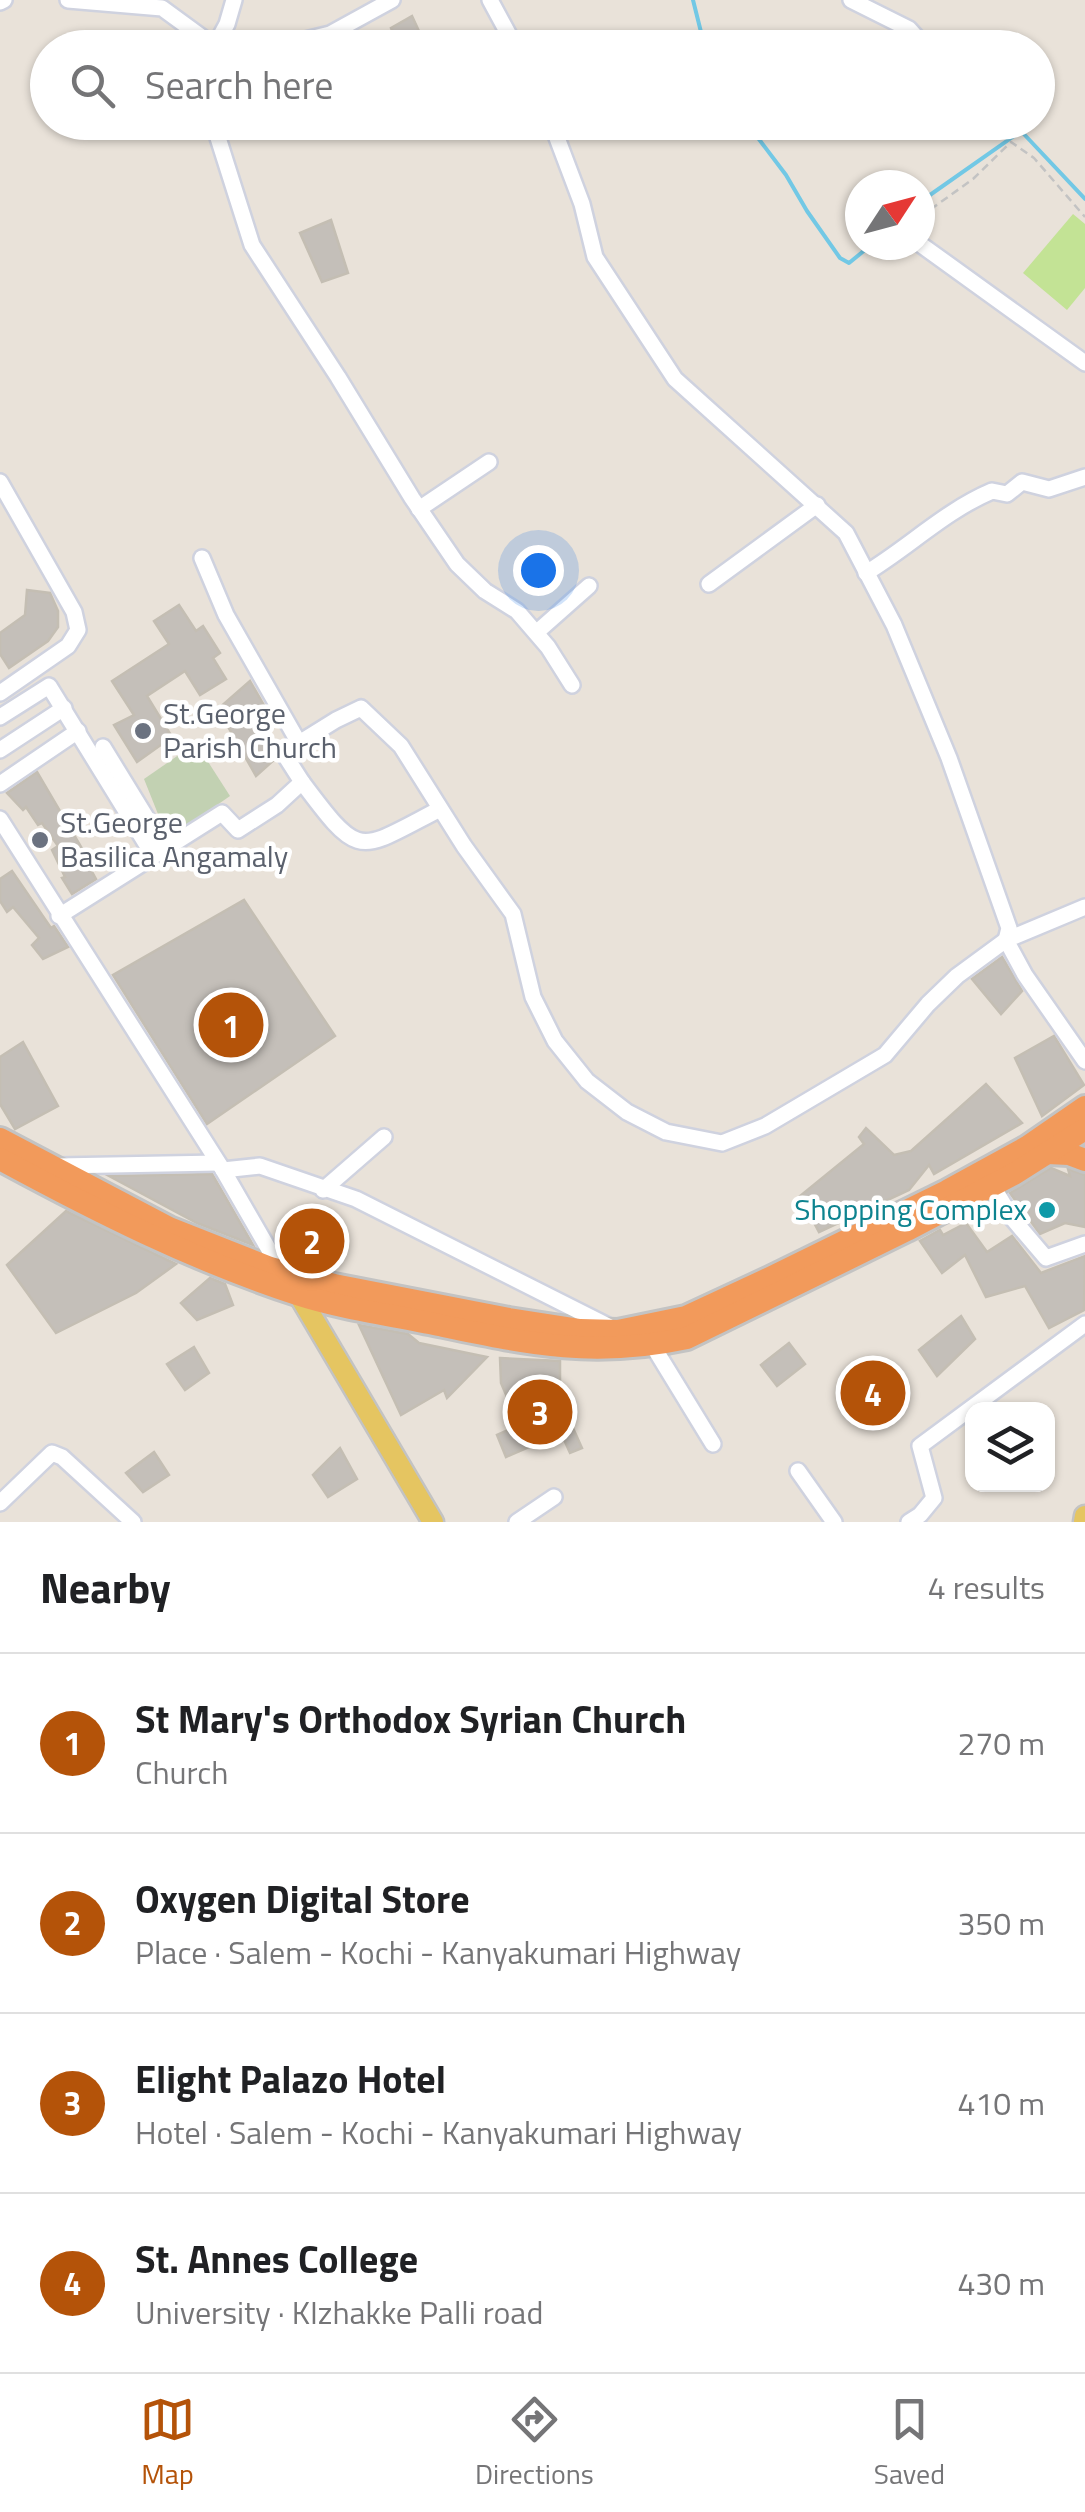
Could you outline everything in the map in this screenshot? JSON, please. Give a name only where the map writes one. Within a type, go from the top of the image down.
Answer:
[{"type":"highway","points":[[0,1155],[49,1166],[169,1228],[246,1260],[334,1285],[509,1319],[580,1330],[618,1331],[686,1317],[772,1278],[947,1192],[1027,1147],[1085,1107]]},
{"type":"highway","points":[[0,1155],[144,1235],[299,1295],[538,1344],[599,1350],[653,1346],[687,1338],[992,1186],[1085,1129]]},
{"type":"highway","points":[[1048,1154],[1085,1160]]},
{"type":"main road","points":[[299,1295],[433,1522]]},
{"type":"street","points":[[68,0],[162,8],[191,30]]},
{"type":"street","points":[[224,30],[234,0]]},
{"type":"street","points":[[337,30],[392,0]]},
{"type":"street","points":[[490,0],[506,30]]},
{"type":"street","points":[[851,0],[910,30]]},
{"type":"street","points":[[219,140],[252,245],[419,509],[457,564],[486,591],[518,611],[537,632],[572,684]]},
{"type":"street","points":[[558,140],[582,204],[595,257],[675,379],[846,533],[894,626],[949,758],[1009,928],[1006,940],[1085,1061]]},
{"type":"street","points":[[935,255],[1085,363]]},
{"type":"street","points":[[419,509],[489,462]]},
{"type":"street","points":[[866,574],[909,547],[951,513],[992,490],[1006,494],[1022,482],[1048,489],[1085,477]]},
{"type":"street","points":[[0,482],[74,612],[78,630],[68,646],[0,692]]},
{"type":"street","points":[[708,584],[817,505]]},
{"type":"street","points":[[202,558],[226,615],[300,743]]},
{"type":"street","points":[[537,632],[589,586]]},
{"type":"street","points":[[0,717],[49,686],[159,851]]},
{"type":"street","points":[[0,750],[64,708]]},
{"type":"street","points":[[440,809],[374,843],[357,841],[339,832],[286,757],[300,743],[361,708],[400,746],[513,914],[533,996],[555,1041],[587,1082],[627,1112],[666,1132],[722,1143],[765,1126],[886,1055],[928,1004],[1006,940],[1085,908]]},
{"type":"street","points":[[0,784],[81,736]]},
{"type":"street","points":[[102,747],[159,851]]},
{"type":"street","points":[[59,916],[222,813],[238,830],[302,782]]},
{"type":"street","points":[[0,819],[299,1295]]},
{"type":"street","points":[[323,1190],[384,1137]]},
{"type":"street","points":[[49,1166],[260,1166],[398,1218],[473,1260],[618,1331]]},
{"type":"street","points":[[992,1186],[1012,1218],[1046,1258],[1085,1244]]},
{"type":"street","points":[[909,1522],[934,1498],[920,1446],[1085,1324]]},
{"type":"street","points":[[653,1346],[713,1444]]},
{"type":"street","points":[[0,1503],[52,1453],[62,1457],[133,1522]]},
{"type":"street","points":[[798,1470],[834,1522]]},
{"type":"street","points":[[518,1522],[554,1498]]},
{"type":"path","points":[[935,206],[973,179],[1011,142],[1034,158],[1085,217]]},
{"type":"green space","points":[[1073,214],[1085,224],[1085,288],[1067,310],[1023,273]]},
{"type":"green space","points":[[196,743],[230,796],[168,839],[144,779]]},
{"type":"building","points":[[412,16],[418,30],[392,30]]},
{"type":"building","points":[[331,220],[348,273],[322,282],[300,233]]},
{"type":"building","points":[[27,590],[50,593],[58,611],[58,627],[48,641],[9,668],[0,654],[0,633],[25,615]]},
{"type":"building","points":[[179,605],[196,631],[203,626],[220,653],[213,658],[226,679],[200,695],[185,671],[147,696],[172,737],[137,762],[114,725],[134,715],[112,681],[169,644],[154,621]]},
{"type":"building","points":[[250,681],[265,707],[256,717],[277,751],[275,759],[256,776],[218,709]]},
{"type":"building","points":[[37,772],[96,879],[72,894],[52,850],[58,846],[42,823],[38,825],[26,807],[23,810],[7,793]]},
{"type":"building","points":[[12,871],[68,947],[43,959],[32,945],[39,938],[13,907],[7,912],[0,901],[0,879]]},
{"type":"building","points":[[244,900],[335,1036],[207,1124],[113,975]]},
{"type":"building","points":[[1002,957],[1022,991],[1001,1014],[972,979]]},
{"type":"building","points":[[1054,1036],[1084,1085],[1042,1116],[1015,1058]]},
{"type":"building","points":[[23,1042],[58,1106],[15,1129],[0,1104],[0,1057]]},
{"type":"building","points":[[986,1084],[1022,1123],[934,1174],[929,1165],[909,1190],[819,1232],[800,1196],[864,1144],[859,1137],[866,1128],[894,1155],[911,1151]]},
{"type":"building","name":"Shopping Complex","points":[[1051,1168],[1070,1176],[1068,1169],[1085,1175],[1085,1227],[1065,1223],[1040,1234],[1010,1193]]},
{"type":"building","points":[[212,1174],[253,1245],[197,1223],[109,1176]]},
{"type":"building","points":[[66,1211],[176,1264],[136,1293],[56,1333],[7,1265]]},
{"type":"building","points":[[325,1216],[333,1218],[339,1228],[328,1259],[288,1250],[293,1236]]},
{"type":"building","points":[[966,1223],[987,1252],[1012,1236],[1041,1273],[1085,1256],[1084,1310],[1049,1328],[1025,1286],[986,1297],[965,1255],[942,1273],[920,1241]]},
{"type":"building","points":[[210,1278],[225,1284],[233,1305],[197,1320],[181,1303]]},
{"type":"building","points":[[961,1316],[975,1339],[937,1376],[919,1350]]},
{"type":"building","points":[[359,1325],[408,1334],[419,1343],[487,1357],[447,1398],[444,1390],[401,1415]]},
{"type":"building","points":[[789,1343],[805,1364],[777,1386],[761,1365]]},
{"type":"building","points":[[194,1347],[209,1373],[185,1390],[167,1364]]},
{"type":"building","points":[[500,1358],[560,1361],[560,1399],[582,1448],[570,1453],[561,1433],[506,1457],[497,1435],[519,1425],[501,1383]]},
{"type":"building","points":[[340,1448],[357,1479],[328,1497],[313,1475]]},
{"type":"building","points":[[154,1452],[169,1475],[143,1492],[126,1473]]},
{"type":"waterway","points":[[693,0],[700,30]]},
{"type":"waterway","points":[[760,140],[840,258],[849,263],[853,260]]},
{"type":"waterway","points":[[935,191],[1008,140]]},
{"type":"waterway","points":[[1029,140],[1085,199]]},
{"type":"place","name":"St.George Parish Church","points":[[143,731]]},
{"type":"place","name":"St.George Basilica Angamaly","points":[[40,840]]},
{"type":"place","name":"St Mary's Orthodox Syrian Church","points":[[231,1025]]},
{"type":"place","name":"Shopping Complex","points":[[1047,1210]]},
{"type":"place","name":"Oxygen Digital Store","points":[[312,1241]]},
{"type":"place","name":"St. Annes College","points":[[873,1393]]},
{"type":"place","name":"Elight Palazo Hotel","points":[[540,1412]]}]
